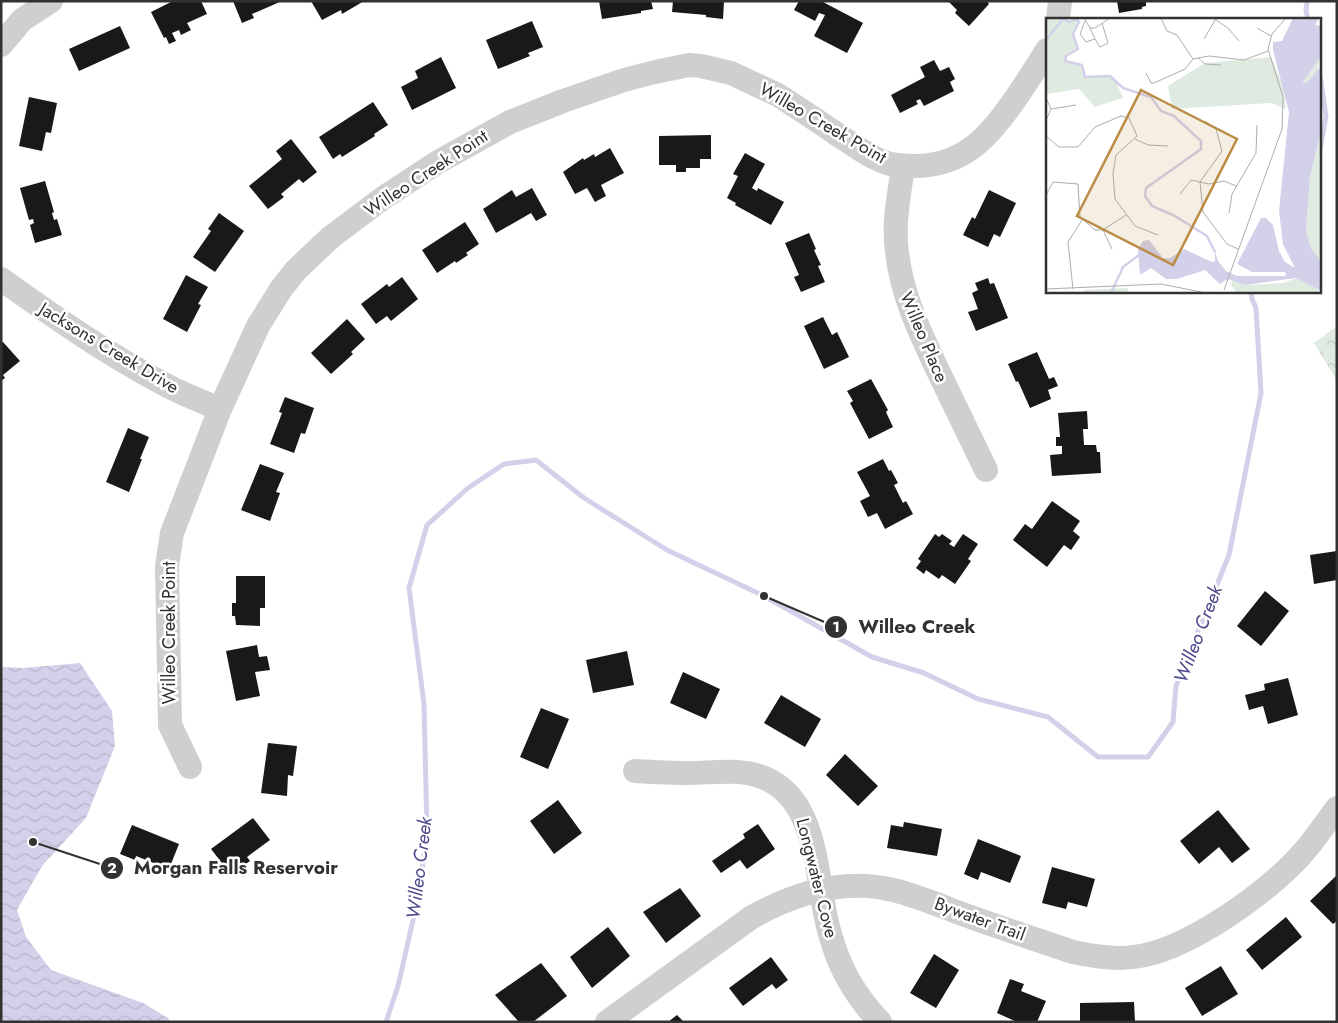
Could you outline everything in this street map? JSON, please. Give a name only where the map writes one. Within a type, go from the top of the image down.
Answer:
[{"type":"street","points":[[1,45],[22,20],[50,1]]},
{"type":"street","points":[[1058,18],[1060,1]]},
{"type":"street","name":"Willeo Creek Point","points":[[190,767],[170,725],[166,566],[172,533],[220,410],[267,309],[296,270],[313,253],[383,198],[450,154],[510,122],[624,80],[689,65],[730,73],[778,94],[872,156],[885,162],[903,166],[928,165],[966,152],[979,143],[1002,119],[1046,52]]},
{"type":"street","name":"Willeo Place","points":[[903,166],[895,239],[905,296],[916,325],[986,470]]},
{"type":"street","name":"Jacksons Creek Drive","points":[[1,279],[55,318],[116,357],[166,385],[220,410]]},
{"type":"street","name":"Longwater Cove","points":[[635,771],[755,775],[779,786],[789,794],[800,809],[809,830],[830,934],[845,976],[865,1005],[880,1022]]},
{"type":"street","name":"Bywater Trail","points":[[607,1022],[773,905],[797,895],[846,885],[892,890],[1073,952],[1091,956],[1133,958],[1173,948],[1226,916],[1266,888],[1307,848],[1337,808]]},
{"type":"green space","points":[[1337,326],[1337,381],[1314,343]]},
{"type":"water","points":[[80,663],[112,711],[115,746],[86,818],[42,866],[17,910],[26,937],[51,970],[143,1003],[168,1018],[170,1022],[1,1022],[1,667],[23,668]]},
{"type":"building","points":[[173,1],[201,1],[207,14],[187,23],[191,30],[181,35],[179,30],[172,33],[176,41],[169,44],[151,12]]},
{"type":"building","points":[[233,1],[282,1],[252,14],[254,18],[242,23]]},
{"type":"building","points":[[311,1],[364,1],[342,14],[341,10],[322,20]]},
{"type":"building","points":[[599,1],[651,1],[653,9],[641,11],[641,13],[602,19]]},
{"type":"building","points":[[673,1],[724,1],[723,19],[706,17],[706,15],[672,12]]},
{"type":"building","points":[[799,1],[821,1],[863,23],[847,53],[814,36],[825,15],[819,13],[815,21],[794,10]]},
{"type":"building","points":[[948,1],[987,1],[989,4],[969,26],[955,13],[957,10]]},
{"type":"building","points":[[1117,1],[1146,1],[1146,6],[1142,7],[1142,9],[1119,13]]},
{"type":"building","points":[[532,21],[543,47],[528,53],[530,56],[498,69],[486,40]]},
{"type":"building","points":[[120,26],[130,48],[79,71],[69,49]]},
{"type":"building","points":[[441,57],[456,88],[412,110],[401,87],[418,78],[415,71]]},
{"type":"building","points":[[934,60],[940,71],[949,67],[955,79],[950,82],[954,91],[924,106],[920,99],[916,101],[918,104],[900,113],[891,95],[925,77],[920,67]]},
{"type":"building","points":[[29,97],[57,103],[51,133],[46,132],[42,151],[19,146]]},
{"type":"building","points":[[373,102],[388,125],[374,134],[375,136],[342,157],[340,154],[333,159],[319,137]]},
{"type":"building","points":[[711,135],[711,159],[700,159],[700,168],[686,168],[686,172],[676,172],[676,165],[659,165],[659,136]]},
{"type":"building","points":[[291,139],[317,172],[303,183],[299,179],[281,194],[284,197],[268,209],[249,186],[282,159],[276,151]]},
{"type":"building","points":[[610,148],[624,173],[601,185],[606,196],[595,202],[587,188],[575,194],[563,172],[583,158],[584,160],[594,154],[595,157]]},
{"type":"building","points":[[745,153],[765,164],[752,188],[757,191],[758,188],[784,202],[771,225],[735,205],[736,203],[727,198],[738,176],[733,174]]},
{"type":"building","points":[[45,181],[54,212],[52,213],[54,220],[57,219],[62,235],[35,243],[30,225],[34,223],[33,219],[29,220],[20,188]]},
{"type":"building","points":[[532,188],[547,215],[536,221],[531,213],[496,233],[483,209],[512,190],[516,197]]},
{"type":"building","points":[[989,190],[1016,203],[1000,237],[994,234],[988,247],[963,235],[972,217],[975,219]]},
{"type":"building","points":[[219,213],[244,231],[215,272],[193,257],[211,231],[208,229]]},
{"type":"building","points":[[465,222],[479,244],[466,253],[468,255],[437,273],[422,250]]},
{"type":"building","points":[[809,233],[821,265],[818,266],[825,282],[801,292],[794,277],[799,275],[785,243]]},
{"type":"building","points":[[186,275],[208,287],[198,304],[201,305],[187,332],[163,319]]},
{"type":"building","points":[[402,277],[418,299],[391,321],[387,316],[376,324],[361,304],[387,284],[389,287]]},
{"type":"building","points":[[988,278],[990,284],[994,283],[1008,318],[976,331],[968,312],[978,309],[972,293],[978,290],[975,283]]},
{"type":"building","points":[[823,317],[832,335],[837,332],[849,357],[824,369],[804,326]]},
{"type":"building","points":[[347,319],[365,339],[351,352],[353,354],[331,374],[311,353]]},
{"type":"building","points":[[3,342],[20,361],[3,375],[5,378],[1,381],[1,343]]},
{"type":"building","points":[[1037,352],[1049,379],[1054,377],[1058,386],[1048,390],[1051,399],[1030,408],[1008,364]]},
{"type":"building","points":[[871,379],[888,410],[886,412],[893,427],[869,439],[850,403],[853,401],[847,391]]},
{"type":"building","points":[[285,397],[314,408],[305,434],[301,433],[294,453],[270,444],[282,413],[279,412]]},
{"type":"building","points":[[1087,411],[1088,429],[1083,429],[1084,445],[1096,445],[1097,452],[1100,452],[1101,473],[1052,476],[1050,455],[1062,454],[1062,446],[1056,446],[1056,437],[1060,437],[1058,413]]},
{"type":"building","points":[[128,428],[149,437],[129,492],[106,482]]},
{"type":"building","points":[[883,459],[898,483],[894,485],[903,503],[906,501],[913,514],[885,529],[877,513],[868,517],[860,501],[870,496],[857,472]]},
{"type":"building","points":[[260,464],[284,473],[276,492],[280,493],[270,521],[241,510]]},
{"type":"building","points":[[1052,501],[1080,521],[1073,531],[1080,537],[1071,550],[1064,545],[1047,567],[1013,540],[1025,524],[1032,529]]},
{"type":"building","points":[[935,534],[939,537],[942,534],[952,541],[949,544],[954,547],[963,534],[978,544],[968,559],[971,561],[955,584],[942,575],[939,579],[926,570],[924,574],[916,568],[921,561],[918,559]]},
{"type":"building","points":[[1337,551],[1337,580],[1314,584],[1310,555]]},
{"type":"building","points":[[236,576],[265,576],[265,608],[260,608],[260,626],[236,625],[235,616],[232,616],[232,603],[236,603]]},
{"type":"building","points":[[1265,591],[1289,611],[1261,646],[1237,626]]},
{"type":"building","points":[[257,645],[259,657],[267,656],[270,670],[255,672],[260,696],[236,701],[226,651]]},
{"type":"building","points":[[627,651],[634,685],[593,693],[586,660]]},
{"type":"building","points":[[683,672],[720,689],[706,719],[670,703]]},
{"type":"building","points":[[1288,678],[1298,715],[1268,724],[1263,706],[1249,710],[1245,695],[1265,690],[1264,684]]},
{"type":"building","points":[[781,695],[821,719],[805,747],[764,723]]},
{"type":"building","points":[[541,708],[569,719],[548,769],[520,757]]},
{"type":"building","points":[[268,743],[297,746],[293,776],[288,775],[287,796],[261,793]]},
{"type":"building","points":[[845,754],[878,786],[858,806],[826,775]]},
{"type":"building","points":[[558,800],[582,833],[554,854],[530,821]]},
{"type":"building","points":[[1218,810],[1250,849],[1232,863],[1219,847],[1199,864],[1180,841]]},
{"type":"building","points":[[253,818],[270,840],[247,857],[250,861],[243,866],[237,859],[225,867],[211,849]]},
{"type":"building","points":[[904,822],[942,829],[937,856],[887,848],[891,825],[903,827]]},
{"type":"building","points":[[758,824],[775,849],[747,869],[740,860],[721,873],[712,861],[745,838],[743,834]]},
{"type":"building","points":[[132,825],[179,844],[169,869],[136,856],[135,860],[120,854]]},
{"type":"building","points":[[978,839],[1021,856],[1010,883],[981,872],[978,880],[964,874]]},
{"type":"building","points":[[1052,867],[1095,879],[1087,907],[1068,902],[1066,909],[1042,903]]},
{"type":"building","points":[[1337,875],[1337,921],[1333,924],[1310,901]]},
{"type":"building","points":[[680,888],[701,916],[666,943],[643,912]]},
{"type":"building","points":[[1286,917],[1302,937],[1262,970],[1246,950]]},
{"type":"building","points":[[608,927],[630,956],[592,988],[570,957]]},
{"type":"building","points":[[934,954],[959,970],[936,1008],[910,993]]},
{"type":"building","points":[[771,957],[788,980],[776,989],[772,984],[743,1006],[729,988]]},
{"type":"building","points":[[541,963],[567,996],[533,1022],[519,1022],[495,995]]},
{"type":"building","points":[[1221,966],[1238,994],[1202,1016],[1185,988]]},
{"type":"building","points":[[1010,979],[1024,984],[1021,991],[1046,1001],[1037,1022],[1017,1022],[997,1013]]},
{"type":"building","points":[[1134,1002],[1135,1022],[1080,1022],[1080,1003]]},
{"type":"building","points":[[677,1015],[684,1022],[668,1022]]},
{"type":"waterway","name":"Willeo Creek","points":[[1307,1],[1308,18]]},
{"type":"waterway","name":"Willeo Creek","points":[[1320,77],[1326,116],[1320,149]]},
{"type":"waterway","name":"Willeo Creek","points":[[386,1022],[398,986],[419,894],[427,832],[424,704],[409,588],[427,525],[468,488],[504,464],[536,460],[584,498],[667,550],[764,596],[872,657],[924,673],[978,699],[1048,717],[1098,757],[1148,757],[1173,722],[1176,686],[1229,555],[1261,393],[1256,308],[1251,292]]},
{"type":"place","name":"Willeo Creek","points":[[764,596]]},
{"type":"place","name":"Morgan Falls Reservoir","points":[[33,842]]}]
